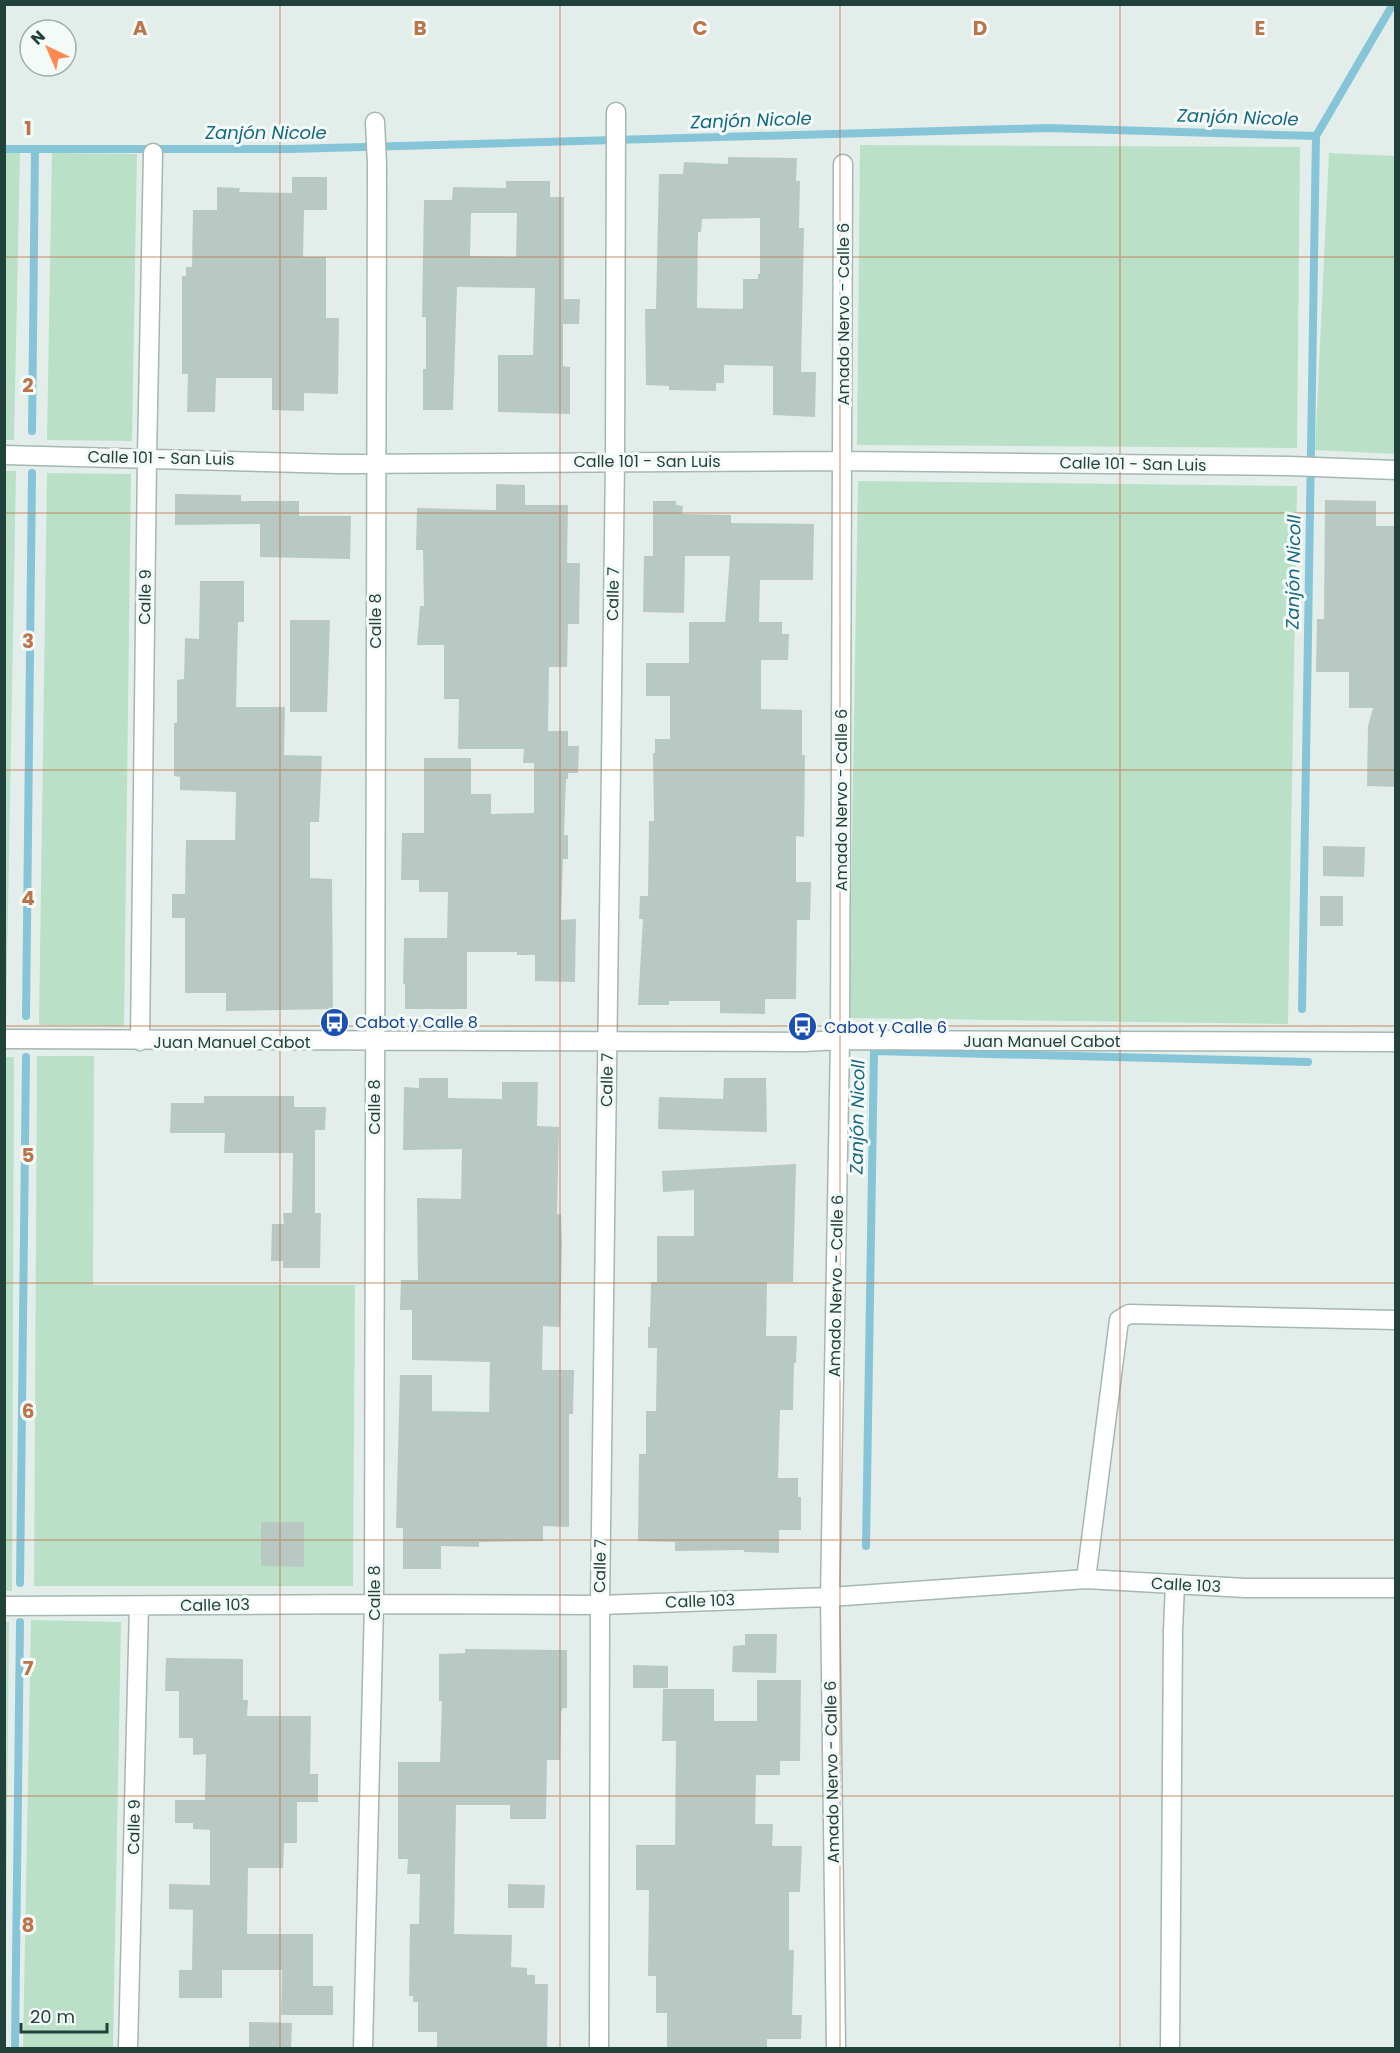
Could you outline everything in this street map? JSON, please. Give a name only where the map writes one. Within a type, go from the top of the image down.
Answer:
[{"type":"street","name":"Calle 7","points":[[599,2049],[600,1605],[615,461],[615,117]]},
{"type":"street","name":"Calle 8","points":[[363,2049],[374,1604],[377,164],[375,122]]},
{"type":"street","name":"Calle 9","points":[[140,1041],[153,153]]},
{"type":"street","name":"Amado Nervo - Calle 6","points":[[836,2049],[830,1597],[840,1040],[843,164]]},
{"type":"street","name":"Calle 101 - San Luis","points":[[4,455],[375,463],[842,461],[1289,466],[1395,470]]},
{"type":"street","name":"Juan Manuel Cabot","points":[[4,1039],[374,1042],[804,1042],[840,1040],[1395,1042]]},
{"type":"street","points":[[1086,1579],[1119,1320],[1129,1314],[1395,1320]]},
{"type":"street","name":"Calle 103","points":[[4,1606],[600,1605],[830,1597],[1086,1579],[1245,1588],[1395,1588]]},
{"type":"street","points":[[1170,2049],[1172,1643],[1175,1584]]},
{"type":"street","name":"Calle 9","points":[[128,2049],[139,1606]]},
{"type":"green space","points":[[860,145],[1300,147],[1297,448],[857,445]]},
{"type":"green space","points":[[5,153],[20,153],[14,440],[4,440]]},
{"type":"green space","points":[[52,153],[137,154],[132,441],[47,440]]},
{"type":"green space","points":[[1329,153],[1395,156],[1395,454],[1315,450]]},
{"type":"green space","points":[[5,471],[16,471],[6,1024],[4,1024]]},
{"type":"green space","points":[[47,473],[131,474],[124,1026],[39,1025]]},
{"type":"green space","points":[[858,481],[1297,486],[1288,1024],[849,1018]]},
{"type":"green space","points":[[37,1056],[94,1056],[93,1285],[355,1285],[353,1586],[34,1586]]},
{"type":"green space","points":[[4,1057],[14,1057],[12,1591],[4,1591]]},
{"type":"green space","points":[[31,1620],[121,1622],[113,2048],[23,2048]]},
{"type":"green space","points":[[4,1622],[9,1622],[5,2048],[4,2048]]},
{"type":"building","points":[[728,157],[797,158],[796,181],[800,181],[799,228],[804,228],[801,372],[816,372],[815,417],[773,415],[773,366],[724,365],[724,383],[716,383],[716,391],[669,390],[669,386],[646,385],[645,309],[656,309],[659,174],[683,174],[684,162],[728,164]],"holes":[[[760,218],[760,274],[758,274],[758,279],[743,279],[743,309],[697,308],[698,232],[701,232],[702,219]]]},
{"type":"building","points":[[292,177],[327,177],[327,210],[304,210],[303,257],[326,257],[326,318],[339,318],[338,394],[304,393],[304,411],[272,410],[272,378],[216,378],[215,412],[187,412],[188,374],[182,374],[182,276],[186,276],[186,267],[192,267],[193,210],[217,210],[217,187],[240,188],[239,192],[292,193]]},
{"type":"building","points":[[506,181],[550,181],[550,197],[564,197],[564,299],[580,299],[579,324],[563,324],[563,366],[570,367],[570,414],[498,412],[498,355],[533,355],[535,288],[457,287],[453,410],[423,410],[423,369],[426,369],[426,317],[422,317],[424,200],[452,200],[453,187],[506,188]],"holes":[[[471,213],[517,213],[516,257],[470,256]]]},
{"type":"building","points":[[496,484],[525,485],[525,505],[568,505],[567,563],[580,563],[579,624],[568,624],[567,667],[549,667],[548,731],[568,731],[568,746],[579,746],[578,773],[568,773],[568,779],[566,779],[564,835],[568,835],[568,859],[563,859],[561,920],[576,919],[575,982],[535,981],[535,955],[517,955],[517,952],[467,952],[467,1009],[405,1009],[404,938],[447,938],[448,892],[419,892],[419,880],[401,880],[402,833],[424,833],[424,758],[471,758],[471,794],[491,794],[491,814],[534,813],[534,763],[523,763],[524,749],[458,749],[459,699],[444,699],[444,645],[417,645],[420,606],[424,606],[423,550],[416,550],[417,508],[496,510]]},
{"type":"building","points":[[175,494],[241,495],[241,501],[299,501],[299,516],[351,516],[350,559],[260,557],[260,524],[175,525]]},
{"type":"building","points":[[1325,500],[1376,501],[1376,526],[1395,526],[1395,787],[1367,786],[1368,726],[1373,708],[1349,708],[1349,672],[1316,672],[1317,619],[1324,619]]},
{"type":"building","points":[[653,501],[676,501],[676,505],[683,506],[682,514],[731,515],[731,523],[814,524],[813,580],[760,580],[759,622],[782,622],[782,634],[789,634],[788,660],[761,660],[761,709],[802,710],[802,755],[805,755],[804,837],[796,836],[796,882],[811,882],[810,920],[797,920],[796,999],[765,999],[765,1014],[720,1013],[720,1001],[669,1001],[669,1005],[638,1005],[643,919],[639,919],[640,896],[648,896],[649,821],[654,821],[653,753],[655,753],[655,739],[670,739],[670,696],[646,696],[646,663],[689,663],[689,622],[725,622],[730,556],[685,556],[684,613],[643,612],[644,556],[653,556]]},
{"type":"building","points":[[200,581],[244,581],[244,622],[238,622],[236,707],[285,707],[284,755],[322,756],[319,822],[310,822],[310,878],[332,879],[333,1009],[226,1011],[226,993],[185,993],[185,918],[172,918],[172,894],[185,894],[186,840],[235,840],[236,792],[180,790],[180,777],[174,776],[177,680],[184,679],[185,638],[199,639]]},
{"type":"building","points":[[290,620],[330,620],[327,712],[290,712]]},
{"type":"building","points":[[1323,846],[1365,847],[1364,877],[1323,876]]},
{"type":"building","points":[[1320,896],[1343,896],[1343,926],[1320,926]]},
{"type":"building","points":[[419,1078],[448,1078],[448,1098],[502,1099],[502,1082],[538,1082],[537,1126],[559,1127],[557,1214],[561,1214],[562,1243],[560,1327],[543,1326],[542,1370],[574,1370],[573,1414],[569,1414],[569,1527],[543,1526],[543,1541],[479,1542],[479,1547],[441,1546],[441,1569],[403,1569],[403,1528],[396,1528],[400,1375],[432,1375],[432,1411],[489,1412],[490,1362],[412,1360],[412,1310],[400,1310],[401,1280],[418,1280],[417,1198],[461,1199],[462,1149],[403,1150],[404,1087],[419,1088]]},
{"type":"building","points":[[724,1078],[766,1078],[767,1132],[658,1129],[659,1097],[723,1099]]},
{"type":"building","points":[[204,1096],[294,1096],[294,1107],[326,1107],[325,1130],[315,1130],[315,1213],[321,1213],[320,1268],[283,1268],[283,1261],[271,1261],[272,1224],[284,1224],[283,1213],[292,1213],[293,1153],[224,1153],[225,1133],[170,1133],[171,1103],[204,1103]]},
{"type":"building","points":[[796,1164],[793,1282],[767,1282],[766,1336],[797,1336],[793,1410],[780,1410],[778,1478],[798,1478],[798,1497],[801,1497],[801,1530],[779,1530],[779,1553],[744,1552],[744,1550],[675,1551],[675,1542],[638,1541],[639,1454],[646,1454],[646,1411],[656,1411],[657,1348],[648,1348],[648,1327],[650,1327],[651,1282],[657,1282],[657,1236],[694,1236],[694,1190],[663,1192],[662,1171]]},
{"type":"building","points":[[261,1522],[304,1522],[304,1567],[261,1566]]},
{"type":"building","points":[[745,1634],[777,1634],[776,1673],[732,1672],[733,1646],[745,1645]]},
{"type":"building","points":[[465,1649],[567,1650],[567,1708],[563,1708],[561,1712],[560,1760],[547,1760],[546,1819],[510,1819],[510,1805],[456,1805],[454,1934],[512,1935],[511,1967],[527,1968],[527,1975],[535,1975],[535,1984],[548,1984],[547,2049],[437,2049],[437,2032],[418,2032],[418,2002],[413,2002],[413,1996],[409,1996],[410,1924],[419,1924],[420,1874],[407,1874],[408,1859],[398,1859],[398,1762],[440,1762],[442,1701],[439,1701],[439,1654],[465,1653]]},
{"type":"building","points":[[166,1658],[243,1659],[243,1700],[248,1700],[247,1716],[311,1716],[310,1774],[318,1774],[318,1802],[297,1802],[297,1843],[284,1843],[283,1868],[248,1868],[247,1934],[313,1934],[313,1986],[333,1986],[333,2015],[281,2015],[282,1970],[222,1970],[222,1998],[179,1998],[179,1970],[192,1970],[193,1910],[169,1909],[169,1884],[210,1885],[210,1830],[193,1829],[193,1823],[175,1823],[175,1800],[205,1800],[206,1754],[193,1755],[193,1738],[179,1738],[179,1691],[165,1691]]},
{"type":"building","points":[[633,1665],[668,1666],[668,1688],[633,1688]]},
{"type":"building","points":[[757,1680],[801,1680],[800,1761],[780,1761],[780,1775],[756,1775],[755,1824],[773,1824],[772,1846],[802,1846],[800,1892],[789,1892],[789,1950],[794,1950],[792,2015],[802,2015],[801,2039],[767,2039],[767,2049],[667,2049],[667,2013],[656,2013],[656,1976],[648,1976],[649,1890],[636,1890],[636,1845],[675,1845],[676,1741],[662,1741],[663,1689],[714,1689],[714,1721],[757,1721]]},
{"type":"building","points":[[508,1884],[545,1885],[544,1908],[508,1908]]},
{"type":"building","points":[[249,2022],[292,2023],[291,2049],[249,2049]]},
{"type":"waterway","name":"Zanjón Nicole","points":[[4,149],[290,149],[1048,128],[1316,136],[1393,4]]},
{"type":"waterway","name":"Zanjón Nicoll","points":[[1302,1009],[1316,136]]},
{"type":"waterway","name":"Zanjón Nicole","points":[[32,431],[35,149]]},
{"type":"waterway","name":"Zanjón Nicole","points":[[26,1016],[32,473]]},
{"type":"waterway","name":"Zanjón Nicoll","points":[[866,1546],[874,1051],[1308,1062]]},
{"type":"waterway","name":"Zanjón Nicole","points":[[20,1583],[26,1057]]},
{"type":"waterway","name":"Zanjón Nicole","points":[[15,2048],[20,1622]]},
{"type":"place","name":"Cabot y Calle 8","points":[[334,1022]]},
{"type":"place","name":"Cabot y Calle 6","points":[[803,1027]]}]
